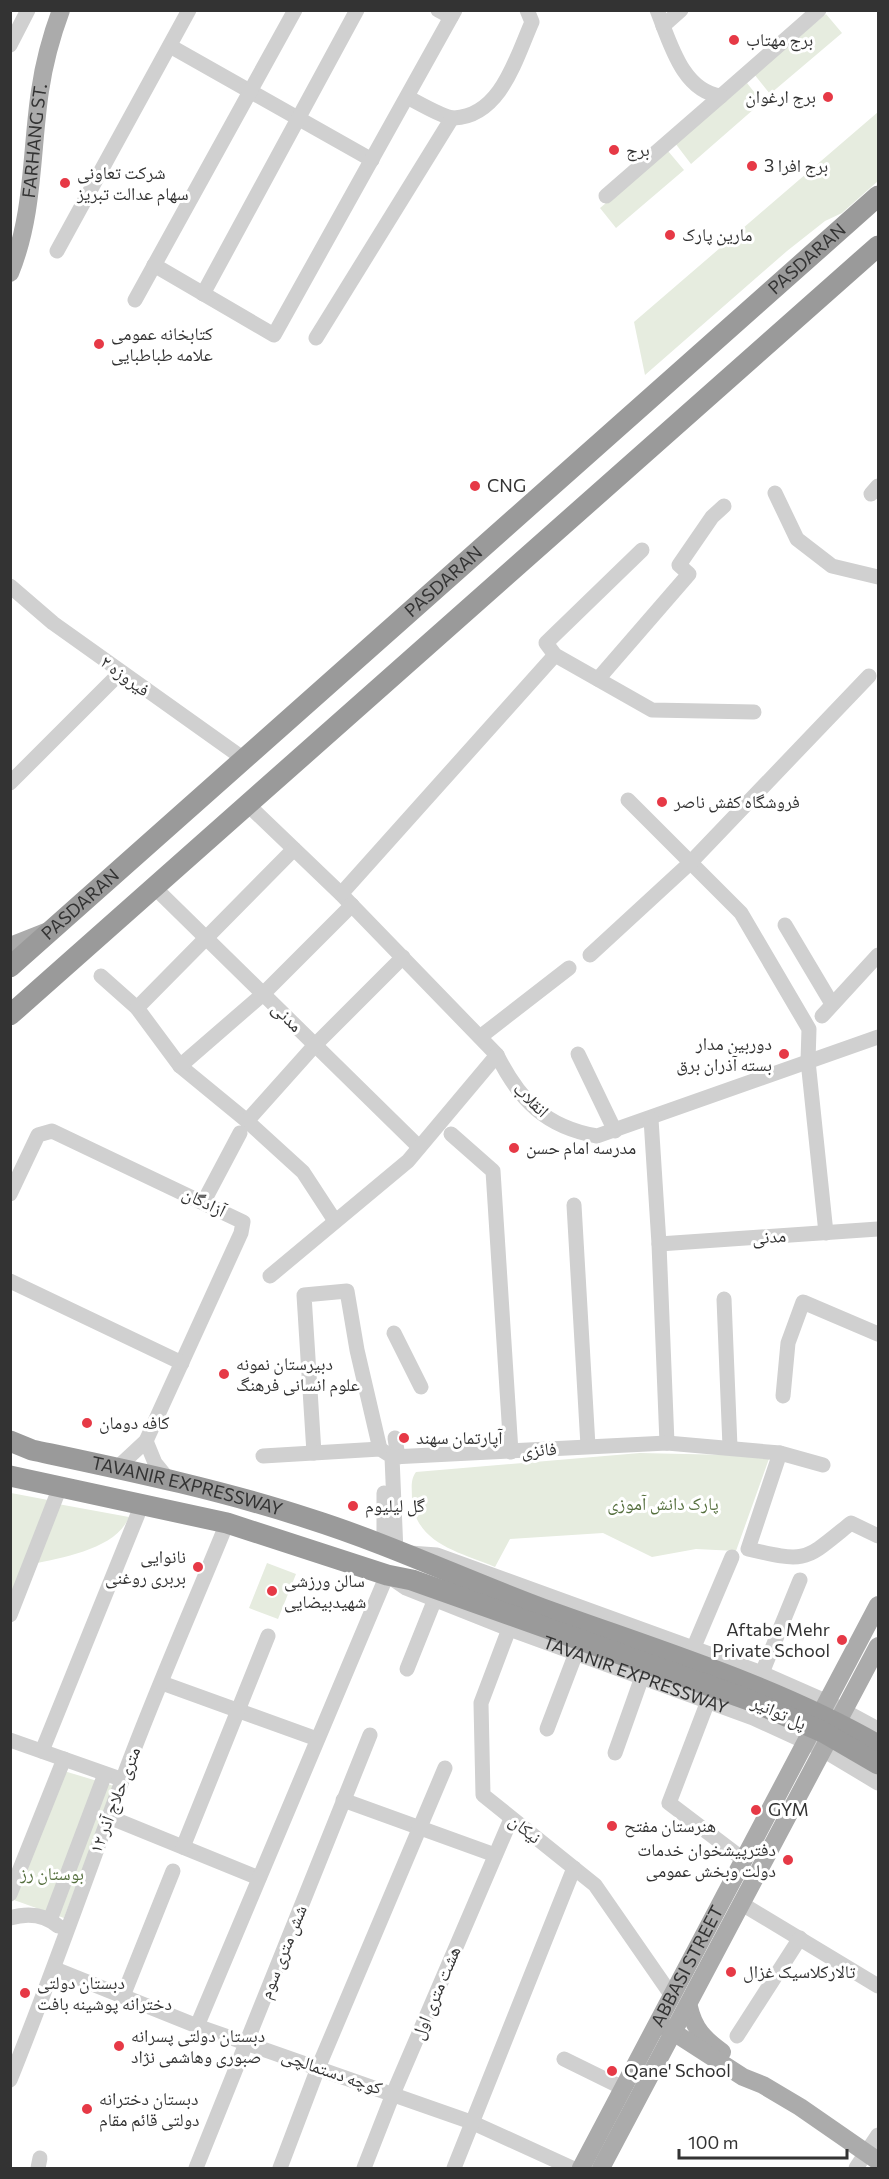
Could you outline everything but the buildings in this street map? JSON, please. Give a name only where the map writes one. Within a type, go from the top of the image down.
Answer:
[{"type":"highway","name":"PASDARAN","points":[[10,967],[879,196]]},
{"type":"highway","name":"PASDARAN","points":[[11,1015],[879,246]]},
{"type":"highway","name":"TAVANIR EXPRESSWAY","points":[[10,1440],[32,1450],[234,1495],[313,1520],[390,1550],[473,1592]]},
{"type":"highway","points":[[16,1477],[33,1470],[35,1456],[32,1450]]},
{"type":"highway","name":"TAVANIR EXPRESSWAY","points":[[16,1477],[227,1523],[387,1575],[473,1592]]},
{"type":"highway","name":"پل توانیر","points":[[473,1592],[756,1686],[830,1718],[879,1745]]},
{"type":"highway","name":"پل توانیر","points":[[473,1592],[749,1700],[823,1732],[877,1776]]},
{"type":"main road","name":"FARHANG ST.","points":[[10,273],[24,228],[40,91],[51,38],[61,10]]},
{"type":"main road","points":[[10,946],[55,928]]},
{"type":"main road","name":"ABBASI STREET","points":[[581,2169],[879,1605]]},
{"type":"main road","name":"ABBASI STREET","points":[[601,2169],[675,2034],[879,1646]]},
{"type":"main road","points":[[689,2007],[692,2022],[700,2035],[746,2068],[763,2085]]},
{"type":"main road","points":[[658,2022],[743,2077],[763,2085],[872,2156]]},
{"type":"street","points":[[10,45],[28,10]]},
{"type":"street","points":[[57,251],[189,10]]},
{"type":"street","points":[[135,300],[295,10]]},
{"type":"street","points":[[203,294],[357,10]]},
{"type":"street","points":[[407,97],[452,118],[478,112],[503,88],[532,22],[527,10]]},
{"type":"street","points":[[657,10],[679,62],[691,81],[704,92],[722,96]]},
{"type":"street","points":[[663,26],[681,10]]},
{"type":"street","points":[[606,196],[819,10]]},
{"type":"street","points":[[154,265],[274,336],[407,97],[448,13]]},
{"type":"street","points":[[170,46],[372,160]]},
{"type":"street","points":[[316,338],[452,118]]},
{"type":"street","points":[[775,493],[797,539],[832,566],[879,577]]},
{"type":"street","points":[[598,679],[689,574],[679,565],[712,518],[724,506]]},
{"type":"street","points":[[642,550],[546,643],[555,655],[652,710],[754,712]]},
{"type":"street","name":"فیروزه ٢","points":[[10,586],[53,623],[120,673],[244,759]]},
{"type":"street","points":[[180,1066],[263,994],[347,900],[555,655]]},
{"type":"street","points":[[10,783],[120,673]]},
{"type":"street","points":[[590,955],[690,863],[869,676]]},
{"type":"street","points":[[628,800],[741,912],[809,1029],[808,1061],[826,1233]]},
{"type":"street","name":"انقلاب","points":[[247,804],[347,900],[497,1055],[513,1086],[546,1117],[572,1131],[597,1136],[615,1131],[879,1037]]},
{"type":"street","points":[[137,1008],[294,849]]},
{"type":"street","name":"مدنی","points":[[154,887],[419,1147]]},
{"type":"street","points":[[784,926],[827,1010],[879,955]]},
{"type":"street","points":[[204,1201],[243,1127],[315,1045],[403,957]]},
{"type":"street","points":[[480,1037],[569,968]]},
{"type":"street","points":[[101,976],[137,1008],[180,1066],[243,1127],[303,1172],[335,1221]]},
{"type":"street","points":[[578,1054],[615,1131]]},
{"type":"street","points":[[270,1276],[408,1161],[497,1055]]},
{"type":"street","points":[[651,1119],[659,1244],[667,1443]]},
{"type":"street","name":"آزادگان","points":[[10,1194],[38,1135],[52,1131],[204,1201],[243,1222],[241,1233],[146,1441],[117,1468]]},
{"type":"street","points":[[451,1134],[493,1171],[511,1452]]},
{"type":"street","points":[[574,1205],[588,1446]]},
{"type":"street","name":"مدنی","points":[[659,1244],[879,1229]]},
{"type":"street","points":[[10,1281],[182,1363]]},
{"type":"street","points":[[314,1453],[304,1296],[347,1291],[357,1350],[388,1454],[390,1550]]},
{"type":"street","points":[[724,1299],[730,1447]]},
{"type":"street","points":[[783,1396],[788,1343],[803,1302],[863,1325],[879,1334]]},
{"type":"street","points":[[394,1332],[421,1387]]},
{"type":"street","points":[[388,1454],[395,1437]]},
{"type":"street","points":[[146,1441],[155,1463],[168,1479]]},
{"type":"street","name":"فائزی","points":[[263,1456],[314,1453],[511,1452],[667,1443],[780,1453],[823,1465]]},
{"type":"street","points":[[780,1453],[748,1549],[789,1559],[810,1556],[851,1523],[879,1536]]},
{"type":"street","points":[[10,1615],[60,1487]]},
{"type":"street","points":[[42,1751],[142,1504]]},
{"type":"street","name":"۱۲ متری حلاج آذر","points":[[10,2080],[55,1969],[64,1932],[123,1779],[227,1523]]},
{"type":"street","name":"TAVANIR EXPRESSWAY","points":[[390,1550],[437,1555],[767,1675],[845,1710],[879,1729]]},
{"type":"street","points":[[693,1649],[732,1557]]},
{"type":"street","points":[[197,2026],[387,1575]]},
{"type":"street","name":"TAVANIR EXPRESSWAY","points":[[387,1575],[406,1588],[509,1629],[753,1718],[877,1776]]},
{"type":"street","points":[[753,1718],[763,1712],[771,1702],[774,1690],[767,1675],[800,1580]]},
{"type":"street","points":[[407,1669],[435,1599]]},
{"type":"street","name":"نیکان","points":[[509,1629],[481,1703],[483,1795],[595,1885],[672,1996]]},
{"type":"street","points":[[183,1847],[268,1636]]},
{"type":"street","points":[[547,1729],[576,1653]]},
{"type":"street","points":[[615,1753],[642,1677]]},
{"type":"street","points":[[162,1683],[317,1739]]},
{"type":"street","points":[[708,1701],[669,1803],[744,1860]]},
{"type":"street","name":"شش متری سوم","points":[[196,2169],[370,1735]]},
{"type":"street","points":[[10,1740],[123,1779]]},
{"type":"street","points":[[877,1776],[872,1767],[879,1753]]},
{"type":"street","points":[[10,1894],[64,1759]]},
{"type":"street","points":[[280,2169],[318,2068],[445,1768]]},
{"type":"street","points":[[50,1920],[105,1774]]},
{"type":"street","points":[[344,1800],[495,1855]]},
{"type":"street","points":[[109,1817],[260,1878]]},
{"type":"street","name":"هشت متری اول","points":[[364,2169],[393,2094],[512,1819]]},
{"type":"street","points":[[454,2169],[574,1868]]},
{"type":"street","points":[[123,1996],[173,1870]]},
{"type":"street","points":[[742,1904],[879,1986]]},
{"type":"street","points":[[10,1918],[25,1914],[50,1920],[64,1932]]},
{"type":"street","points":[[737,2036],[800,1938]]},
{"type":"street","name":"کوچه دستمالچی","points":[[55,1969],[197,2026],[471,2122],[572,2169]]},
{"type":"street","points":[[564,2059],[623,2088]]},
{"type":"street","points":[[856,2169],[872,2156],[879,2135]]},
{"type":"green space","points":[[826,14],[842,33],[770,94],[754,74]]},
{"type":"green space","points":[[747,83],[762,102],[691,164],[675,143]]},
{"type":"green space","points":[[878,112],[878,181],[842,213],[825,221],[787,251],[645,375],[634,322]]},
{"type":"green space","points":[[668,151],[684,170],[616,228],[600,208]]},
{"type":"green space","name":"پارک دانش آموزی","points":[[640,1453],[770,1456],[736,1551],[696,1549],[652,1557],[603,1533],[510,1539],[495,1567],[442,1544],[421,1526],[415,1514],[412,1485],[416,1472]]},
{"type":"green space","points":[[11,1493],[48,1500],[14,1591],[11,1592]]},
{"type":"green space","points":[[58,1504],[129,1517],[113,1537],[101,1544],[88,1550],[33,1564]]},
{"type":"green space","name":"سالن ورزشی شهیدبیضایی","points":[[267,1563],[296,1574],[278,1619],[249,1608]]},
{"type":"green space","name":"بوستان رز","points":[[64,1771],[114,1786],[64,1918],[14,1900]]},
{"type":"place","name":"برج مهتاب","points":[[734,40]]},
{"type":"place","name":"برج ارغوان","points":[[828,97]]},
{"type":"place","name":"برج","points":[[614,150]]},
{"type":"place","name":"برج افرا 3","points":[[752,166]]},
{"type":"place","name":"شرکت تعاونی سهام عدالت تبریز","points":[[65,183]]},
{"type":"place","name":"مارین پارک","points":[[670,235]]},
{"type":"place","name":"کتابخانه عمومی علامه طباطبایی","points":[[99,344]]},
{"type":"place","name":"CNG","points":[[475,486]]},
{"type":"place","name":"فروشگاه کفش ناصر","points":[[662,802]]},
{"type":"place","name":"دوربین مدار بسته آذران برق","points":[[784,1054]]},
{"type":"place","name":"مدرسه امام حسن","points":[[514,1148]]},
{"type":"place","name":"دبیرستان نمونه علوم انسانی فرهنگ","points":[[224,1374]]},
{"type":"place","name":"کافه دومان","points":[[87,1423]]},
{"type":"place","name":"آپارتمان سهند","points":[[404,1438]]},
{"type":"place","name":"گل لیلیوم","points":[[353,1506]]},
{"type":"place","name":"نانوایی بربری روغنی","points":[[198,1567]]},
{"type":"place","name":"سالن ورزشی شهیدبیضایی","points":[[272,1591]]},
{"type":"place","name":"Aftabe Mehr Private School","points":[[842,1640]]},
{"type":"place","name":"GYM","points":[[756,1810]]},
{"type":"place","name":"هنرستان مفتح","points":[[612,1826]]},
{"type":"place","name":"دفترپیشخوان خدمات دولت وبخش عمومی","points":[[788,1860]]},
{"type":"place","name":"تالارکلاسیک غزال","points":[[731,1972]]},
{"type":"place","name":"دبستان دولتی دخترانه پوشینه بافت","points":[[25,1993]]},
{"type":"place","name":"دبستان دولتی پسرانه صبوری وهاشمی نژاد","points":[[119,2046]]},
{"type":"place","name":"Qane' School","points":[[612,2071]]},
{"type":"place","name":"دبستان دخترانه دولتی قائم مقام","points":[[87,2109]]}]
